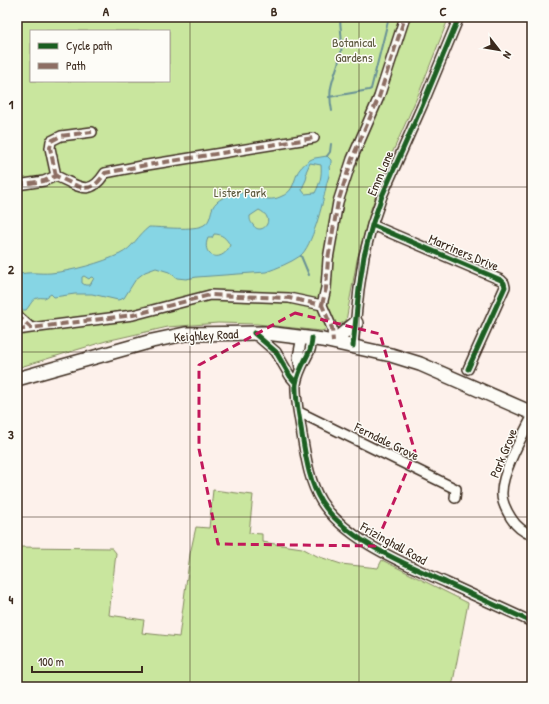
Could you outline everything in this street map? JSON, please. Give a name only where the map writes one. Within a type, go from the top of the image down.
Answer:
[{"type":"highway","points":[[333,342],[356,322]]},
{"type":"highway","name":"Keighley Road","points":[[17,379],[152,341],[184,334],[254,333],[333,342],[391,355],[420,364],[532,413]]},
{"type":"street","points":[[333,342],[332,328],[322,305],[326,288],[328,259],[338,202],[352,159],[379,97],[405,17]]},
{"type":"street","name":"Emm Lane","points":[[353,346],[363,263],[372,225],[382,196],[459,17]]},
{"type":"street","points":[[56,176],[50,148],[51,141],[61,136],[92,132]]},
{"type":"street","points":[[17,185],[44,181],[56,176],[84,188],[94,187],[105,173],[314,138]]},
{"type":"street","name":"Marriners Drive","points":[[372,225],[501,280],[504,283],[505,288],[468,370]]},
{"type":"street","points":[[17,330],[133,315],[210,296],[289,298],[322,305]]},
{"type":"street","points":[[17,315],[31,328]]},
{"type":"street","points":[[254,333],[276,352],[290,376],[296,383]]},
{"type":"street","name":"Frizinghall Road","points":[[307,338],[310,350],[300,368],[296,383],[296,399],[306,456],[314,489],[331,514],[345,527],[381,551],[532,622]]},
{"type":"street","name":"Ferndale Grove","points":[[299,412],[456,489],[455,498]]},
{"type":"street","name":"Park Grove","points":[[532,417],[504,478],[502,492],[503,502],[513,521],[519,528],[532,535]]},
{"type":"highlighted area","points":[[295,313],[380,334],[415,452],[375,546],[218,544],[199,449],[199,365]]},
{"type":"green space","name":"Lister Park","points":[[17,17],[449,17],[419,93],[390,158],[371,209],[357,260],[346,321],[332,328],[321,331],[257,324],[218,323],[168,327],[106,341],[17,368]]},
{"type":"green space","points":[[213,490],[253,495],[249,533],[262,534],[262,542],[302,548],[317,556],[341,564],[378,568],[382,560],[468,603],[452,687],[17,687],[17,547],[112,548],[116,553],[109,615],[144,620],[142,633],[179,637],[190,554],[196,527],[209,528]]},
{"type":"water","points":[[327,156],[331,160],[331,164],[313,234],[309,244],[300,256],[288,263],[266,272],[186,279],[177,278],[169,272],[156,268],[145,272],[136,279],[124,298],[118,300],[92,294],[75,294],[54,297],[51,294],[45,298],[35,299],[26,310],[21,310],[17,306],[17,275],[25,273],[59,272],[104,260],[125,251],[149,227],[199,227],[208,221],[213,207],[217,202],[236,193],[269,199],[280,197],[288,193],[298,172],[304,164],[310,160]],"holes":[[[310,163],[321,165],[320,179],[315,193],[305,194],[302,190],[306,179],[306,172]],[[259,210],[265,214],[268,222],[263,228],[256,228],[250,220],[250,216]],[[214,234],[222,236],[230,245],[222,255],[213,256],[207,250],[206,244],[208,238],[212,238]],[[84,276],[89,279],[91,277],[94,278],[90,285],[85,285],[82,283],[82,277]]]},
{"type":"waterway","points":[[332,111],[330,95],[342,47],[340,17]]},
{"type":"waterway","points":[[329,97],[371,89],[389,17]]},
{"type":"waterway","points":[[327,156],[330,152],[331,144]]},
{"type":"waterway","points":[[301,256],[309,275]]},
{"type":"marked path","points":[[322,305],[326,288],[328,259],[338,202],[352,159],[379,97],[405,17]]},
{"type":"marked path","points":[[56,176],[50,148],[51,141],[61,136],[92,132]]},
{"type":"marked path","points":[[17,185],[44,181],[56,176],[77,186],[89,188],[99,181],[105,173],[314,138]]},
{"type":"marked path","points":[[17,315],[31,328],[133,315],[210,295],[289,298],[322,305],[332,328],[333,342]]},
{"type":"marked path","points":[[17,330],[31,328]]},
{"type":"cycle path","points":[[353,346],[364,256],[372,225],[382,196],[459,17]]},
{"type":"cycle path","points":[[372,225],[501,280],[504,283],[505,287],[468,369]]},
{"type":"cycle path","points":[[254,333],[276,352],[290,376],[296,383]]},
{"type":"cycle path","points":[[312,338],[310,350],[297,379],[296,390],[308,469],[321,501],[345,528],[378,550],[532,622]]},
{"type":"park label","name":"Botanical Gardens","points":[[354,50]]}]
